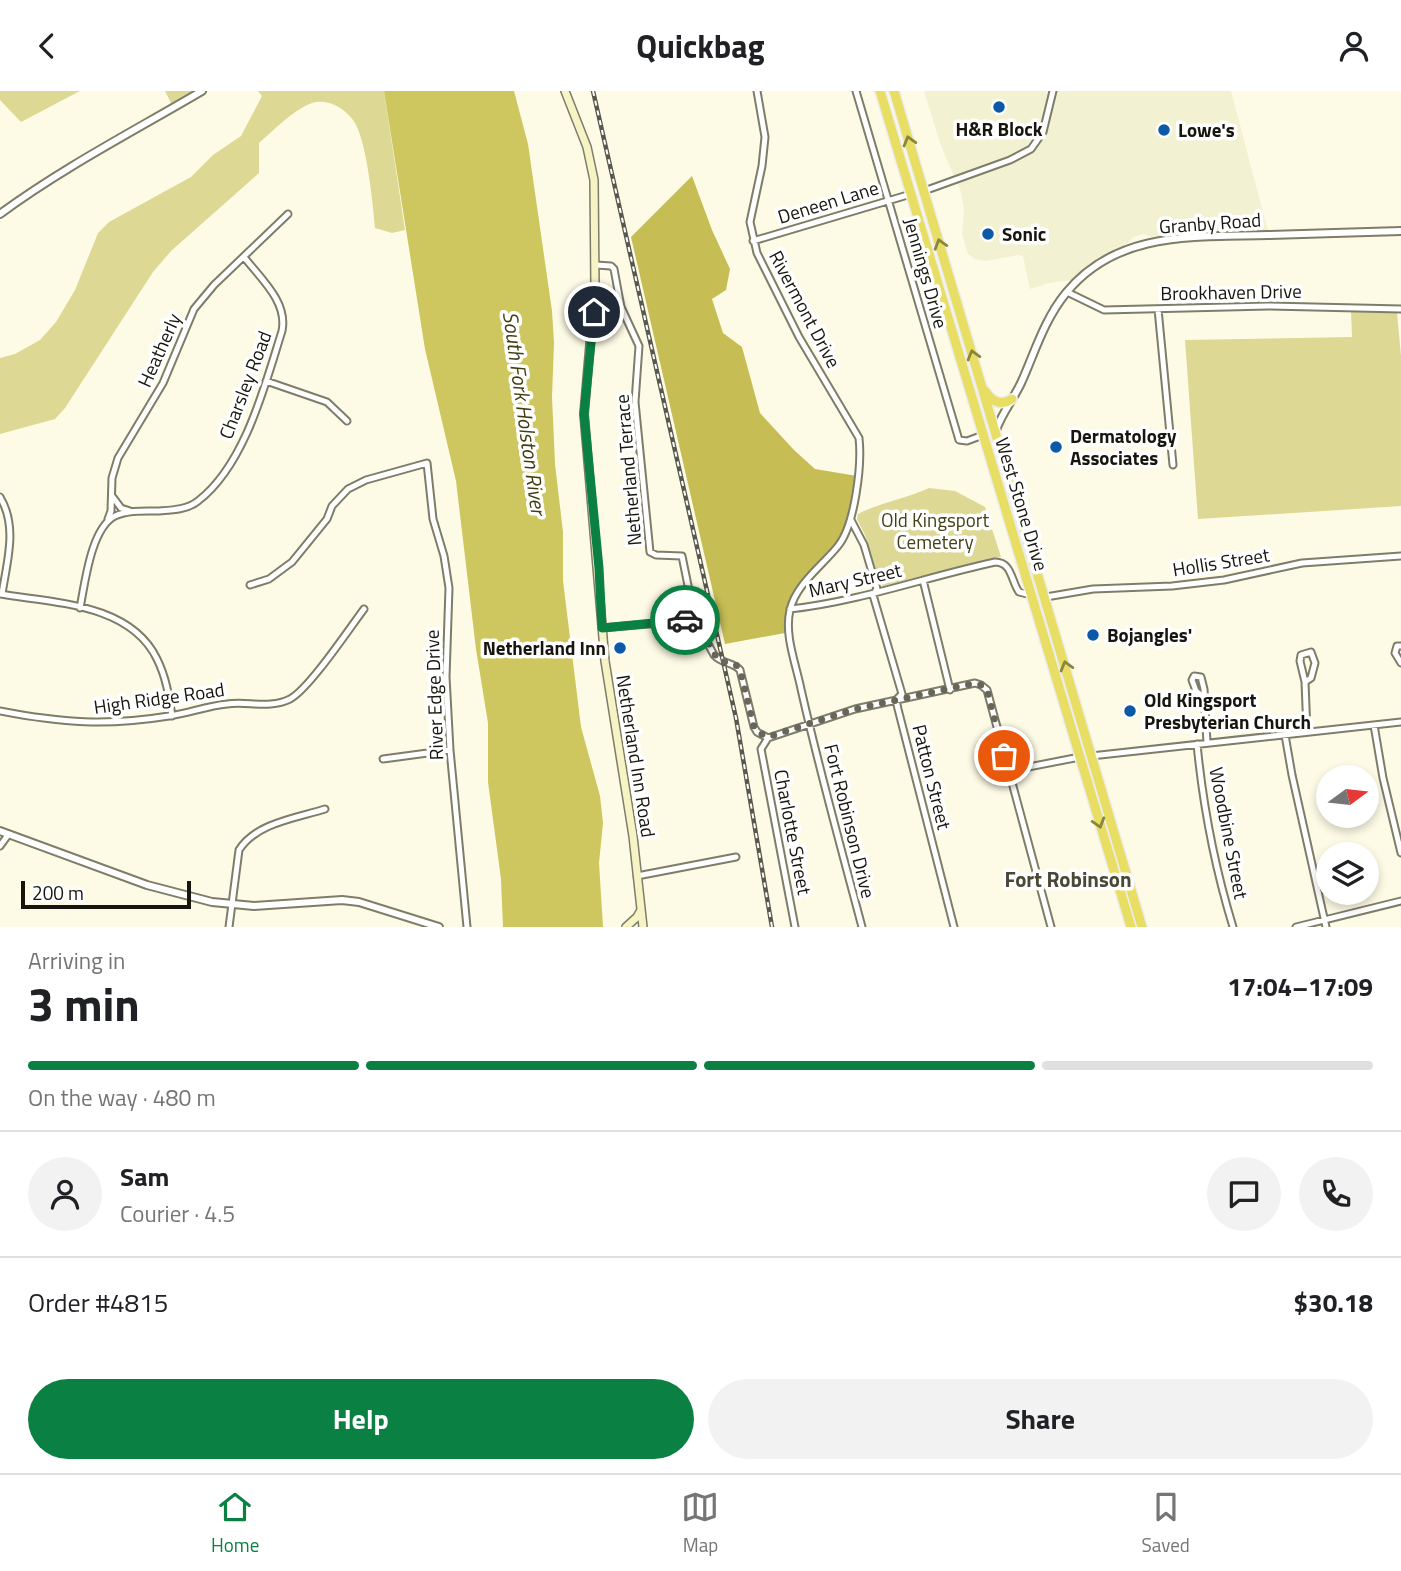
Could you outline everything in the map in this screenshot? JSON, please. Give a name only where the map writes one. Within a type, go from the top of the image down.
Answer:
[{"type":"highway","name":"West Stone Drive","points":[[880,91],[1130,927]]},
{"type":"highway","name":"West Stone Drive","points":[[894,91],[1142,927]]},
{"type":"highway","points":[[911,194],[923,191]]},
{"type":"highway","points":[[983,389],[997,403],[1012,399]]},
{"type":"highway","points":[[982,435],[996,430]]},
{"type":"highway","points":[[1031,595],[1046,597]]},
{"type":"highway","points":[[1063,703],[1073,689]]},
{"type":"highway","points":[[1080,757],[1091,756]]},
{"type":"main road","name":"Netherland Inn Road","points":[[565,91],[587,147],[596,201],[596,265],[584,414],[602,628],[643,927]]},
{"type":"main road","points":[[626,927],[638,917],[641,909]]},
{"type":"street","points":[[0,214],[29,192],[202,91]]},
{"type":"street","name":"Rivermont Drive","points":[[757,91],[765,137],[750,222],[754,241],[761,264],[799,337],[859,438],[860,451],[851,520]]},
{"type":"street","name":"Jennings Drive","points":[[856,91],[959,440],[967,441],[982,435]]},
{"type":"street","points":[[923,191],[1010,160],[1031,149],[1044,132],[1053,91]]},
{"type":"street","name":"Deneen Lane","points":[[754,241],[911,194]]},
{"type":"street","name":"Heatherly","points":[[80,608],[97,536],[111,511],[112,478],[118,458],[163,383],[189,318],[205,294],[288,214]]},
{"type":"street","name":"Granby Road","points":[[996,430],[1048,318],[1067,292],[1098,263],[1128,249],[1170,238],[1401,231]]},
{"type":"street","name":"Charsley Road","points":[[137,512],[182,508],[197,502],[205,495],[242,443],[266,381],[284,319],[276,299],[244,257]]},
{"type":"street","name":"Netherland Terrace","points":[[596,265],[611,266],[614,269],[621,307],[639,347],[635,402],[650,552],[656,555],[682,556],[695,620]]},
{"type":"street","name":"Brookhaven Drive","points":[[1067,292],[1104,310],[1268,306],[1401,309]]},
{"type":"street","points":[[1158,309],[1173,465]]},
{"type":"street","points":[[266,381],[327,402],[347,421]]},
{"type":"street","name":"River Edge Drive","points":[[250,585],[269,579],[292,562],[327,519],[332,506],[348,489],[366,479],[427,463],[433,519],[444,557],[449,588],[446,677],[450,750],[467,927]]},
{"type":"street","points":[[111,495],[121,508],[137,512]]},
{"type":"street","points":[[0,497],[11,530],[1,594],[80,608],[122,622],[142,638],[157,658],[173,716]]},
{"type":"street","points":[[104,525],[118,515],[137,512]]},
{"type":"street","points":[[790,609],[801,587],[839,545],[851,520]]},
{"type":"street","name":"Patton Street","points":[[851,520],[864,545],[877,590],[873,595],[902,694],[896,699],[954,927]]},
{"type":"street","name":"Hollis Street","points":[[1046,597],[1093,589],[1172,586],[1224,580],[1302,563],[1401,555]]},
{"type":"street","name":"Mary Street","points":[[790,609],[873,595],[923,580],[1002,562],[1008,567],[1020,592],[1031,595]]},
{"type":"street","points":[[923,580],[950,690]]},
{"type":"street","name":"High Ridge Road","points":[[0,711],[88,723],[126,722],[173,716],[222,704],[269,704],[290,699],[312,678],[364,609]]},
{"type":"street","name":"Fort Robinson Drive","points":[[790,609],[789,632],[810,725],[862,927]]},
{"type":"street","points":[[602,628],[695,620],[714,655],[723,662],[736,665],[740,670],[754,727],[757,732],[768,737],[855,709],[975,683],[981,685],[987,690],[1051,927]]},
{"type":"street","points":[[1401,646],[1397,646],[1395,653],[1401,663]]},
{"type":"street","points":[[1305,682],[1311,678],[1315,663],[1311,652],[1301,655],[1300,661],[1305,682],[1307,732]]},
{"type":"street","points":[[1203,697],[1208,743]]},
{"type":"street","points":[[1091,756],[1401,722]]},
{"type":"street","points":[[1374,725],[1383,778],[1401,853]]},
{"type":"street","points":[[1285,735],[1326,927]]},
{"type":"street","name":"Charlotte Street","points":[[768,737],[761,749],[795,927]]},
{"type":"street","name":"Woodbine Street","points":[[1197,744],[1200,782],[1211,842],[1233,927]]},
{"type":"street","points":[[383,759],[450,750]]},
{"type":"street","points":[[1008,771],[1080,757]]},
{"type":"street","points":[[229,927],[239,851],[245,840],[280,822],[325,809]]},
{"type":"street","points":[[0,831],[147,885],[193,898],[233,905],[270,906],[351,901],[373,905],[439,927]]},
{"type":"street","points":[[0,846],[8,835]]},
{"type":"street","points":[[637,876],[736,857]]},
{"type":"street","points":[[1296,927],[1401,901]]},
{"type":"shaded area","points":[[924,91],[1231,91],[1268,231],[1151,237],[1144,234],[1133,237],[1089,265],[1072,280],[1030,289],[1023,256],[986,261],[975,259],[968,254],[962,234],[964,210],[961,192],[941,146]]},
{"type":"shaded area","points":[[692,176],[730,269],[726,290],[712,299],[723,333],[742,347],[760,413],[815,469],[857,476],[846,533],[801,587],[790,609],[785,633],[725,644],[631,237]]},
{"type":"green space","points":[[0,91],[80,91],[21,122],[0,100]]},
{"type":"green space","points":[[165,91],[208,91],[175,111]]},
{"type":"green space","points":[[258,91],[384,91],[405,230],[392,233],[375,228],[366,160],[360,134],[353,120],[334,105],[322,102],[301,108],[259,143],[259,173],[171,251],[153,272],[65,408],[55,419],[0,434],[0,358],[15,354],[40,340],[56,322],[75,290],[98,233],[109,222],[191,177],[213,155],[241,136],[262,96]]},
{"type":"green space","points":[[1351,311],[1397,313],[1401,356],[1401,506],[1198,519],[1185,340],[1352,337]]},
{"type":"green space","name":"Old Kingsport Cemetery","points":[[929,488],[955,491],[985,507],[1001,557],[883,586],[878,581],[865,535],[857,519],[858,514]]},
{"type":"water","name":"South Fork Holston River","points":[[384,91],[514,91],[528,144],[552,311],[552,397],[555,464],[563,532],[563,581],[581,727],[600,796],[603,823],[599,863],[603,927],[503,927],[501,879],[488,782],[488,723],[476,649],[456,481],[425,349]]},
{"type":"railway","points":[[593,91],[736,718],[772,927]]},
{"type":"way so far","points":[[685,620],[695,620],[718,660],[732,663],[740,670],[754,727],[761,735],[768,737],[855,709],[975,683],[987,690],[1004,756]]},
{"type":"place","name":"H&R Block","points":[[999,107]]},
{"type":"place","name":"Lowe's","points":[[1164,130]]},
{"type":"place","name":"Sonic","points":[[988,234]]},
{"type":"place","name":"Dermatology Associates","points":[[1056,447]]},
{"type":"place","name":"Bojangles'","points":[[1093,635]]},
{"type":"place","name":"Netherland Inn","points":[[620,648]]},
{"type":"place","name":"Old Kingsport Presbyterian Church","points":[[1130,711]]},
{"type":"district","name":"Fort Robinson","points":[[1068,880]]},
{"type":"route","points":[[594,312],[584,414],[602,628],[685,620]]}]
